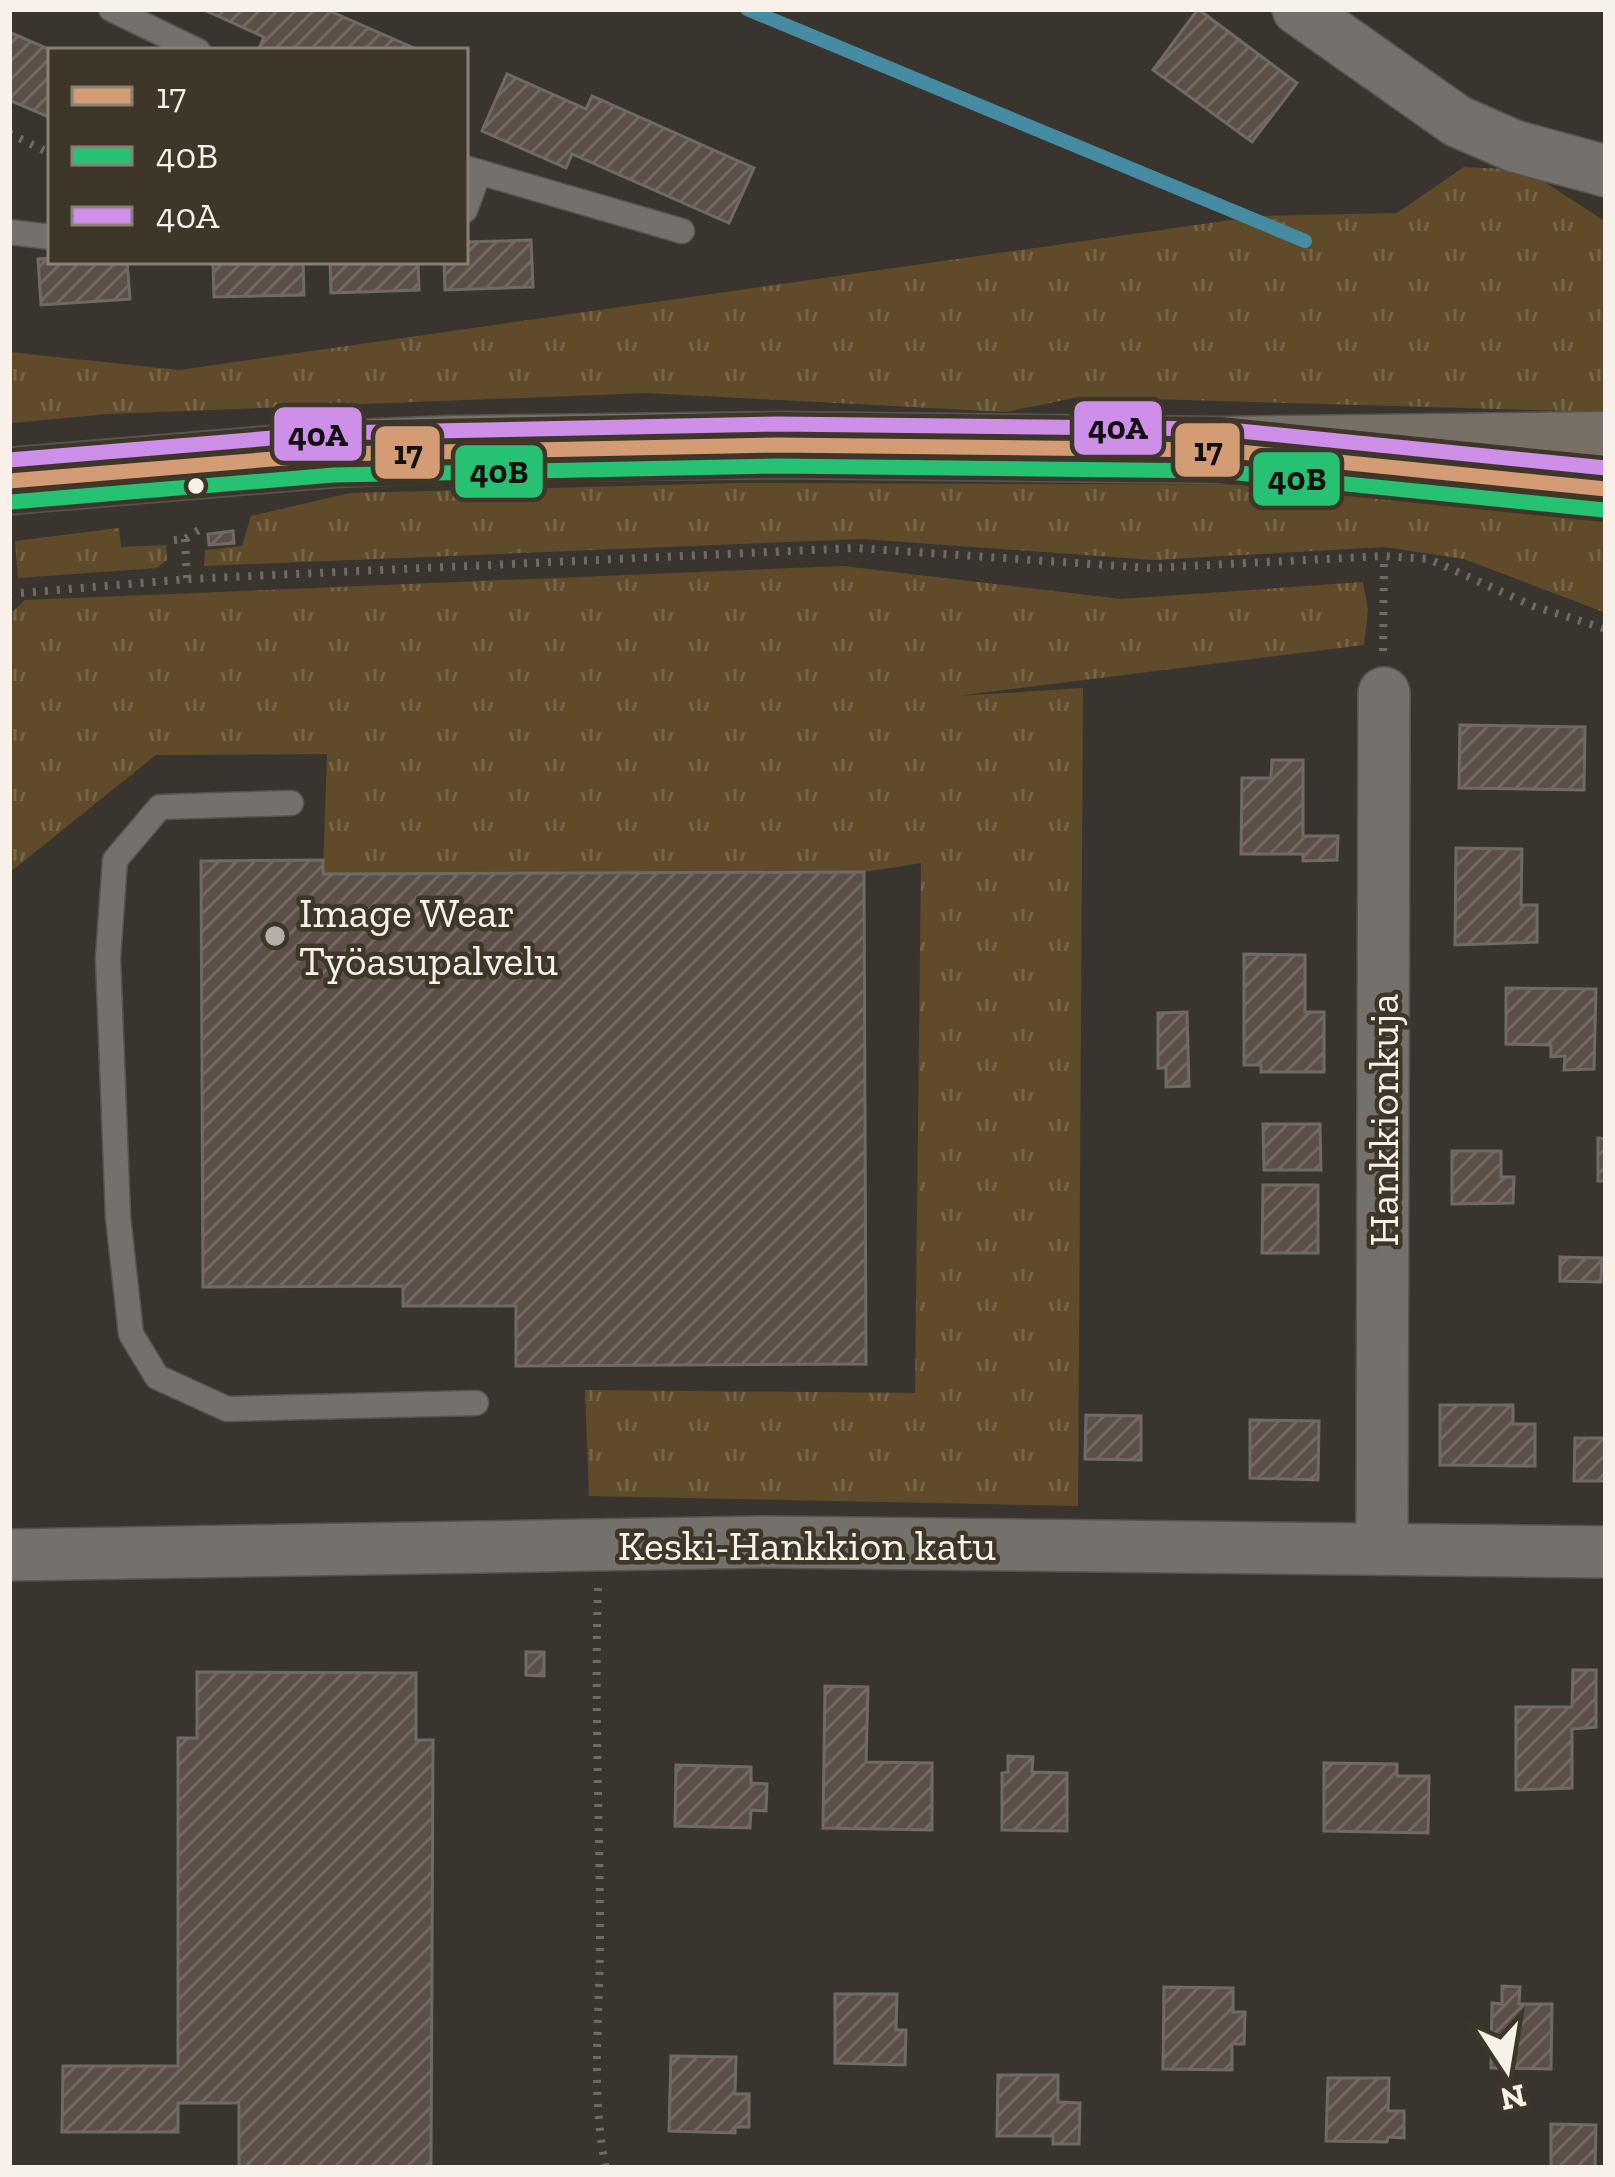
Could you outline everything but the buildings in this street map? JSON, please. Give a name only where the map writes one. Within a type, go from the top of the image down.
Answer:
[{"type":"main road","points":[[9,481],[333,454],[474,448],[1606,445]]},
{"type":"main road","points":[[1220,449],[1606,490]]},
{"type":"street","points":[[1298,9],[1457,121],[1514,146],[1604,165]]},
{"type":"street","name":"Hankkionkuja","points":[[1382,1547],[1384,693]]},
{"type":"street","name":"Keski-Hankkion katu","points":[[9,1555],[600,1545],[1606,1552]]},
{"type":"lane","points":[[111,9],[192,48]]},
{"type":"lane","points":[[472,170],[682,231]]},
{"type":"lane","points":[[9,232],[48,237]]},
{"type":"lane","points":[[291,803],[160,807],[116,860],[108,958],[118,1217],[130,1334],[158,1377],[227,1409],[476,1403]]},
{"type":"path","points":[[9,133],[48,152]]},
{"type":"path","points":[[174,540],[200,529]]},
{"type":"path","points":[[185,539],[187,579]]},
{"type":"path","points":[[9,594],[187,579],[855,548],[1150,568],[1384,556],[1429,559],[1533,606],[1606,629]]},
{"type":"path","points":[[1384,556],[1384,693]]},
{"type":"path","points":[[600,1545],[594,1699],[600,1836],[597,2077],[606,2168]]},
{"type":"green space","points":[[1464,167],[1526,170],[1606,222],[1606,412],[1079,397],[1006,412],[647,393],[108,414],[13,423],[9,416],[9,352],[179,370],[1259,216],[1397,213]]},
{"type":"green space","points":[[741,483],[1326,485],[1606,514],[1606,613],[1464,559],[1384,547],[1154,560],[862,539],[204,566],[205,550],[242,546],[251,516],[350,493]]},
{"type":"green space","points":[[119,528],[121,547],[166,545],[167,560],[157,568],[18,578],[15,541]]},
{"type":"green space","points":[[843,566],[1121,599],[1363,582],[1368,610],[1364,645],[957,696],[1083,688],[1078,1506],[589,1496],[585,1390],[915,1393],[921,863],[864,872],[323,874],[327,754],[156,755],[9,873],[9,615],[25,600]]},
{"type":"waterway","points":[[747,9],[1305,241]]},
{"type":"transit line","name":"40A","points":[[9,460],[333,433],[778,424],[1220,429],[1606,468]]},
{"type":"transit line","name":"17","points":[[9,481],[333,454],[778,445],[1220,450],[1606,489]]},
{"type":"transit line","name":"40B","points":[[11,502],[334,475],[778,466],[1219,471],[1604,510]]},
{"type":"place","name":"Image Wear Työasupalvelu","points":[[275,936]]}]
